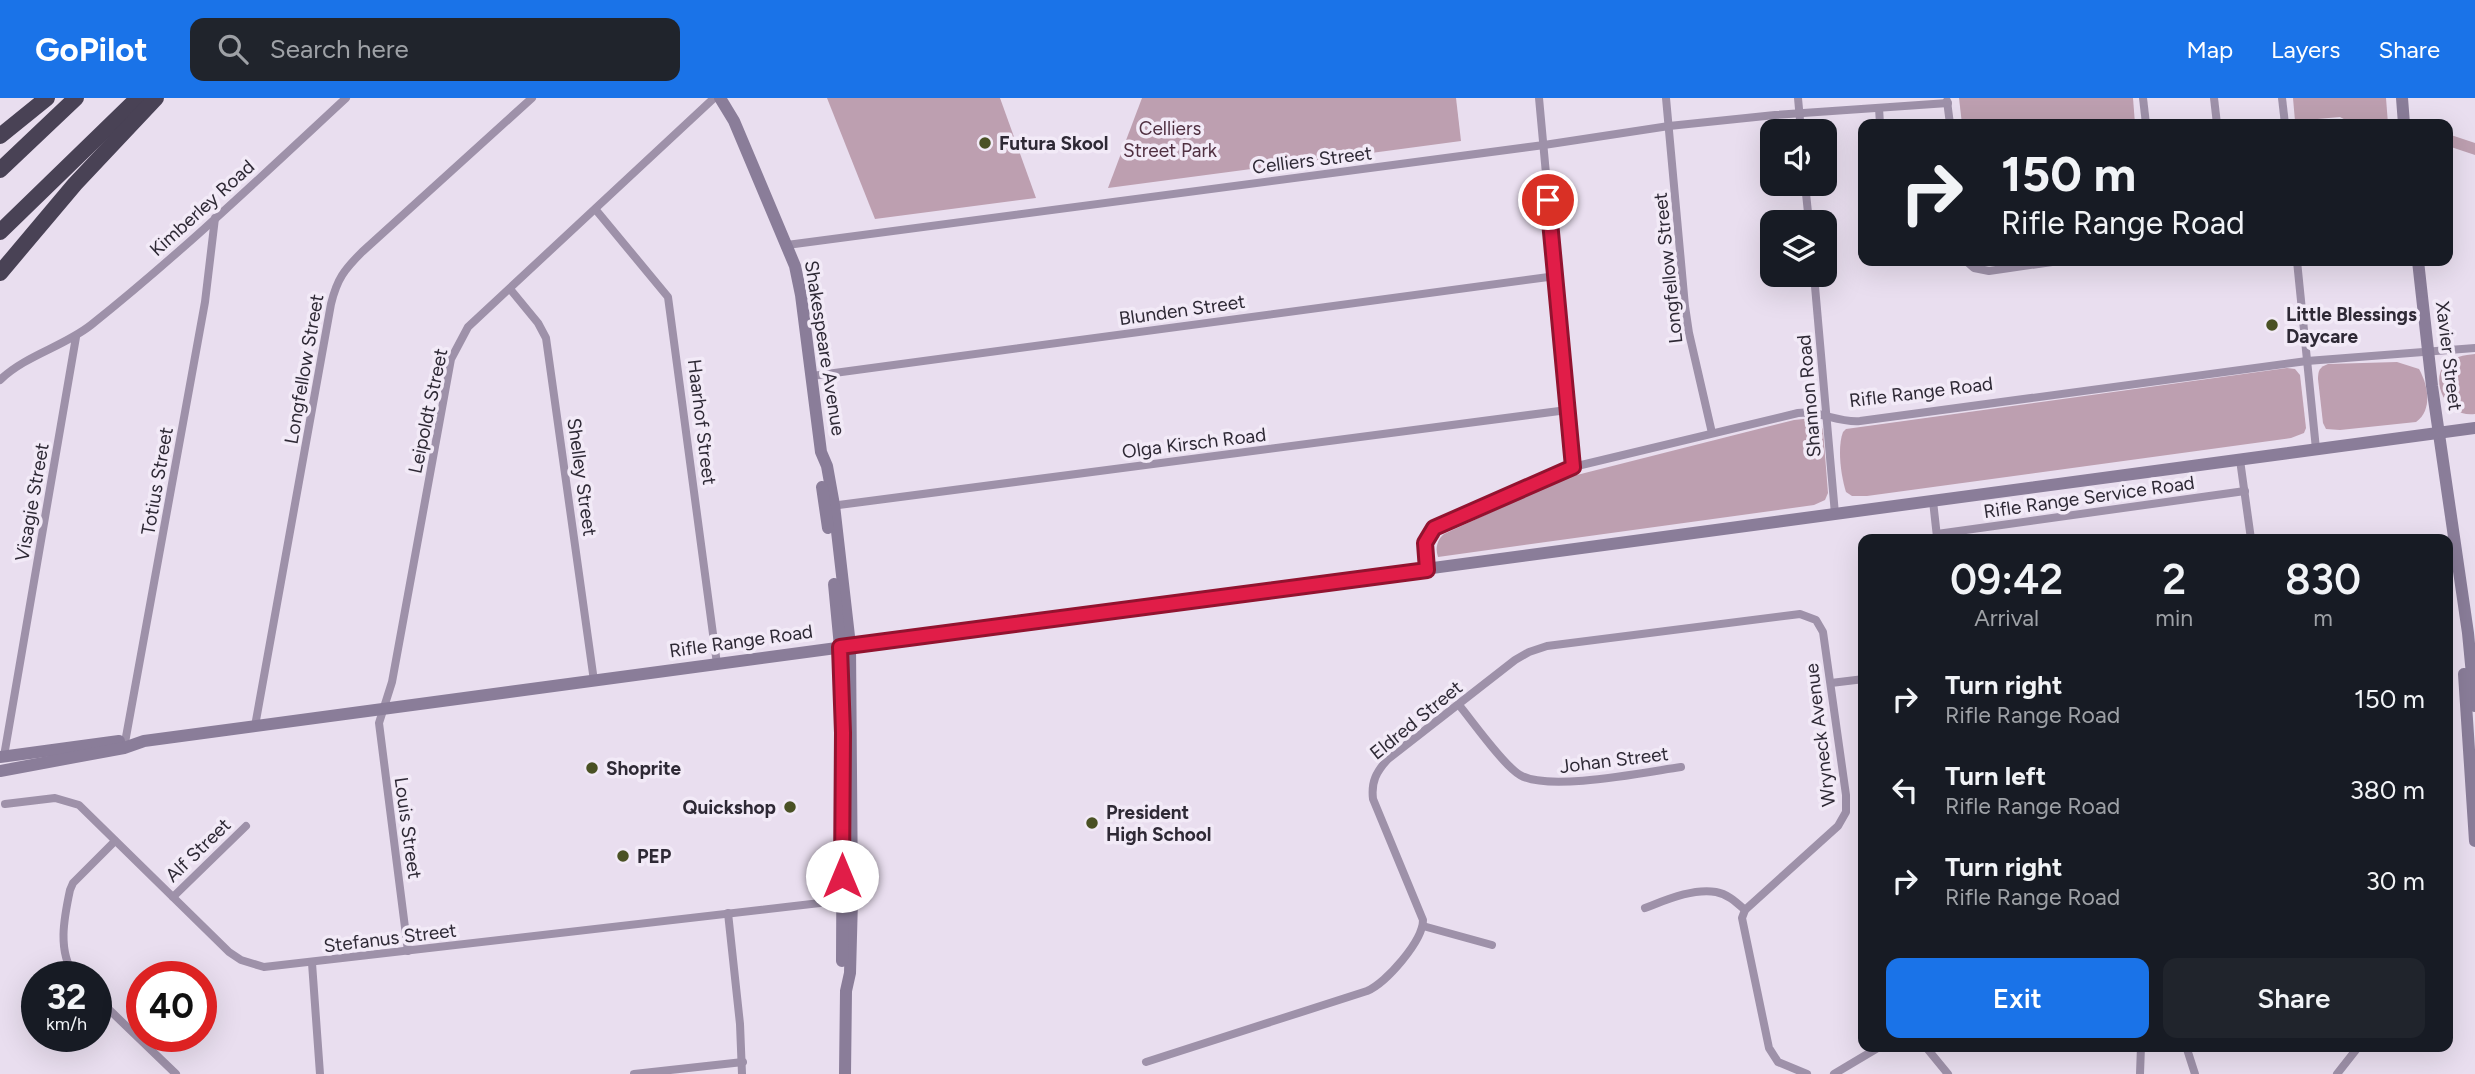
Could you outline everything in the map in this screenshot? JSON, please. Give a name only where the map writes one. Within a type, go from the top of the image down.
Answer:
[{"type":"highway","points":[[0,136],[47,98]]},
{"type":"highway","points":[[0,170],[76,98]]},
{"type":"highway","points":[[0,232],[138,98]]},
{"type":"highway","points":[[0,273],[75,184],[156,98]]},
{"type":"main road","name":"Shakespeare Avenue","points":[[720,98],[734,121],[787,246],[800,286],[821,452],[827,466],[845,646],[843,733],[850,973],[846,991],[845,1074]]},
{"type":"main road","points":[[2402,98],[2404,119]]},
{"type":"main road","name":"Xavier Street","points":[[2419,266],[2452,534]]},
{"type":"main road","name":"Rifle Range Road","points":[[2,757],[125,744],[2475,428]]},
{"type":"main road","name":"Xavier Street","points":[[2453,539],[2464,622],[2468,633],[2475,706]]},
{"type":"main road","name":"Xavier Street","points":[[2464,622],[2462,633],[2475,841]]},
{"type":"main road","name":"Rifle Range Road","points":[[0,771],[125,744]]},
{"type":"street","name":"Kimberley Road","points":[[0,380],[24,362],[76,337],[130,293],[346,98]]},
{"type":"street","name":"Longfellow Street","points":[[255,726],[331,304],[339,278],[371,244],[532,98]]},
{"type":"street","name":"Leipoldt Street","points":[[382,709],[393,682],[451,359],[468,327],[714,98]]},
{"type":"street","points":[[1539,98],[1573,467]]},
{"type":"street","name":"Longfellow Street","points":[[1666,98],[1686,315],[1712,433]]},
{"type":"street","points":[[1798,98],[1800,119]]},
{"type":"street","points":[[2143,98],[2145,119]]},
{"type":"street","points":[[2214,98],[2216,119]]},
{"type":"street","points":[[2283,98],[2285,119]]},
{"type":"street","name":"Celliers Street","points":[[787,246],[1669,126],[1799,112],[1947,101]]},
{"type":"street","points":[[1947,101],[1949,119]]},
{"type":"street","points":[[1879,108],[1880,119]]},
{"type":"street","name":"Haarhof Street","points":[[596,210],[668,297],[717,664]]},
{"type":"street","name":"Totius Street","points":[[125,744],[205,302],[215,218]]},
{"type":"street","points":[[1972,266],[1985,271],[2022,266]]},
{"type":"street","points":[[2298,266],[2316,449]]},
{"type":"street","name":"Blunden Street","points":[[811,376],[1556,276]]},
{"type":"street","name":"Shannon Road","points":[[1815,287],[1835,514]]},
{"type":"street","name":"Shelley Street","points":[[510,289],[538,323],[546,338],[594,681]]},
{"type":"street","name":"Visagie Street","points":[[2,757],[76,337]]},
{"type":"street","name":"Rifle Range Road","points":[[1427,570],[1425,543],[1434,528],[1573,467],[1805,412],[1839,421],[1860,421],[2307,361],[2475,348]]},
{"type":"street","name":"Olga Kirsch Road","points":[[830,506],[1567,410]]},
{"type":"street","points":[[2240,460],[2250,534]]},
{"type":"street","name":"Rifle Range Service Road","points":[[1957,534],[2245,491]]},
{"type":"street","points":[[1933,501],[1937,534]]},
{"type":"street","name":"Eldred Street","points":[[1423,926],[1416,902],[1373,799],[1372,782],[1388,759],[1514,660],[1547,646],[1789,614],[1808,615],[1815,620]]},
{"type":"street","name":"Wryneck Avenue","points":[[1745,910],[1838,827],[1843,819],[1846,795],[1832,683],[1823,632],[1815,620]]},
{"type":"street","points":[[1832,683],[1858,680]]},
{"type":"street","name":"Johan Street","points":[[1459,705],[1513,771],[1531,780],[1559,783],[1681,767]]},
{"type":"street","name":"Louis Street","points":[[382,709],[379,723],[408,951]]},
{"type":"street","name":"Stefanus Street","points":[[5,804],[55,799],[79,805],[229,952],[241,960],[264,967],[847,900]]},
{"type":"street","name":"Alf Street","points":[[173,897],[246,826]]},
{"type":"street","points":[[65,961],[63,952],[70,890],[73,883],[115,841]]},
{"type":"street","points":[[1645,908],[1687,894],[1717,892],[1726,895],[1745,910],[1742,922],[1769,1048],[1778,1062],[1807,1074]]},
{"type":"street","points":[[728,914],[742,1074]]},
{"type":"street","points":[[1146,1062],[1375,988],[1388,977],[1416,940],[1423,926],[1492,945]]},
{"type":"street","points":[[312,963],[320,1074]]},
{"type":"street","points":[[112,1012],[176,1074]]},
{"type":"street","points":[[1834,1074],[1871,1052]]},
{"type":"street","points":[[1930,1052],[1948,1074]]},
{"type":"street","points":[[2140,1074],[2141,1052]]},
{"type":"street","points":[[2188,1052],[2195,1074]]},
{"type":"street","points":[[2337,1074],[2354,1052]]},
{"type":"street","points":[[634,1074],[743,1062]]},
{"type":"green space","name":"Futura Skool","points":[[827,98],[1000,98],[1036,198],[875,219]]},
{"type":"green space","name":"Celliers Street Park","points":[[1142,98],[1456,98],[1461,141],[1108,188]]},
{"type":"green space","points":[[1959,98],[2133,98],[2135,119],[1961,119]]},
{"type":"green space","points":[[2293,98],[2386,98],[2388,119],[2295,119]]},
{"type":"green space","points":[[2453,136],[2475,143],[2475,155],[2453,148]]},
{"type":"green space","points":[[2475,354],[2475,414],[2465,414],[2457,411],[2444,398],[2439,381],[2440,373],[2450,360]]},
{"type":"green space","points":[[2397,362],[2419,369],[2422,375],[2427,404],[2416,422],[2326,429],[2318,379],[2321,368],[2328,364]]},
{"type":"green space","points":[[2295,369],[2300,375],[2306,428],[2304,433],[2291,438],[1867,496],[1852,496],[1846,492],[1844,485],[1840,446],[1846,429]]},
{"type":"green space","points":[[1813,418],[1819,421],[1823,430],[1828,493],[1825,500],[1814,505],[1438,557],[1437,544],[1444,534],[1565,478],[1794,420]]},
{"type":"place","name":"Futura Skool","points":[[985,143]]},
{"type":"place","name":"Little Blessings Daycare","points":[[2272,325]]},
{"type":"place","name":"Shoprite","points":[[592,768]]},
{"type":"place","name":"Quickshop","points":[[790,807]]},
{"type":"place","name":"President High School","points":[[1092,823]]},
{"type":"place","name":"PEP","points":[[623,856]]},
{"type":"route","points":[[842,876],[843,733],[840,647],[1427,570],[1426,538],[1438,525],[1573,467],[1548,200]]}]
